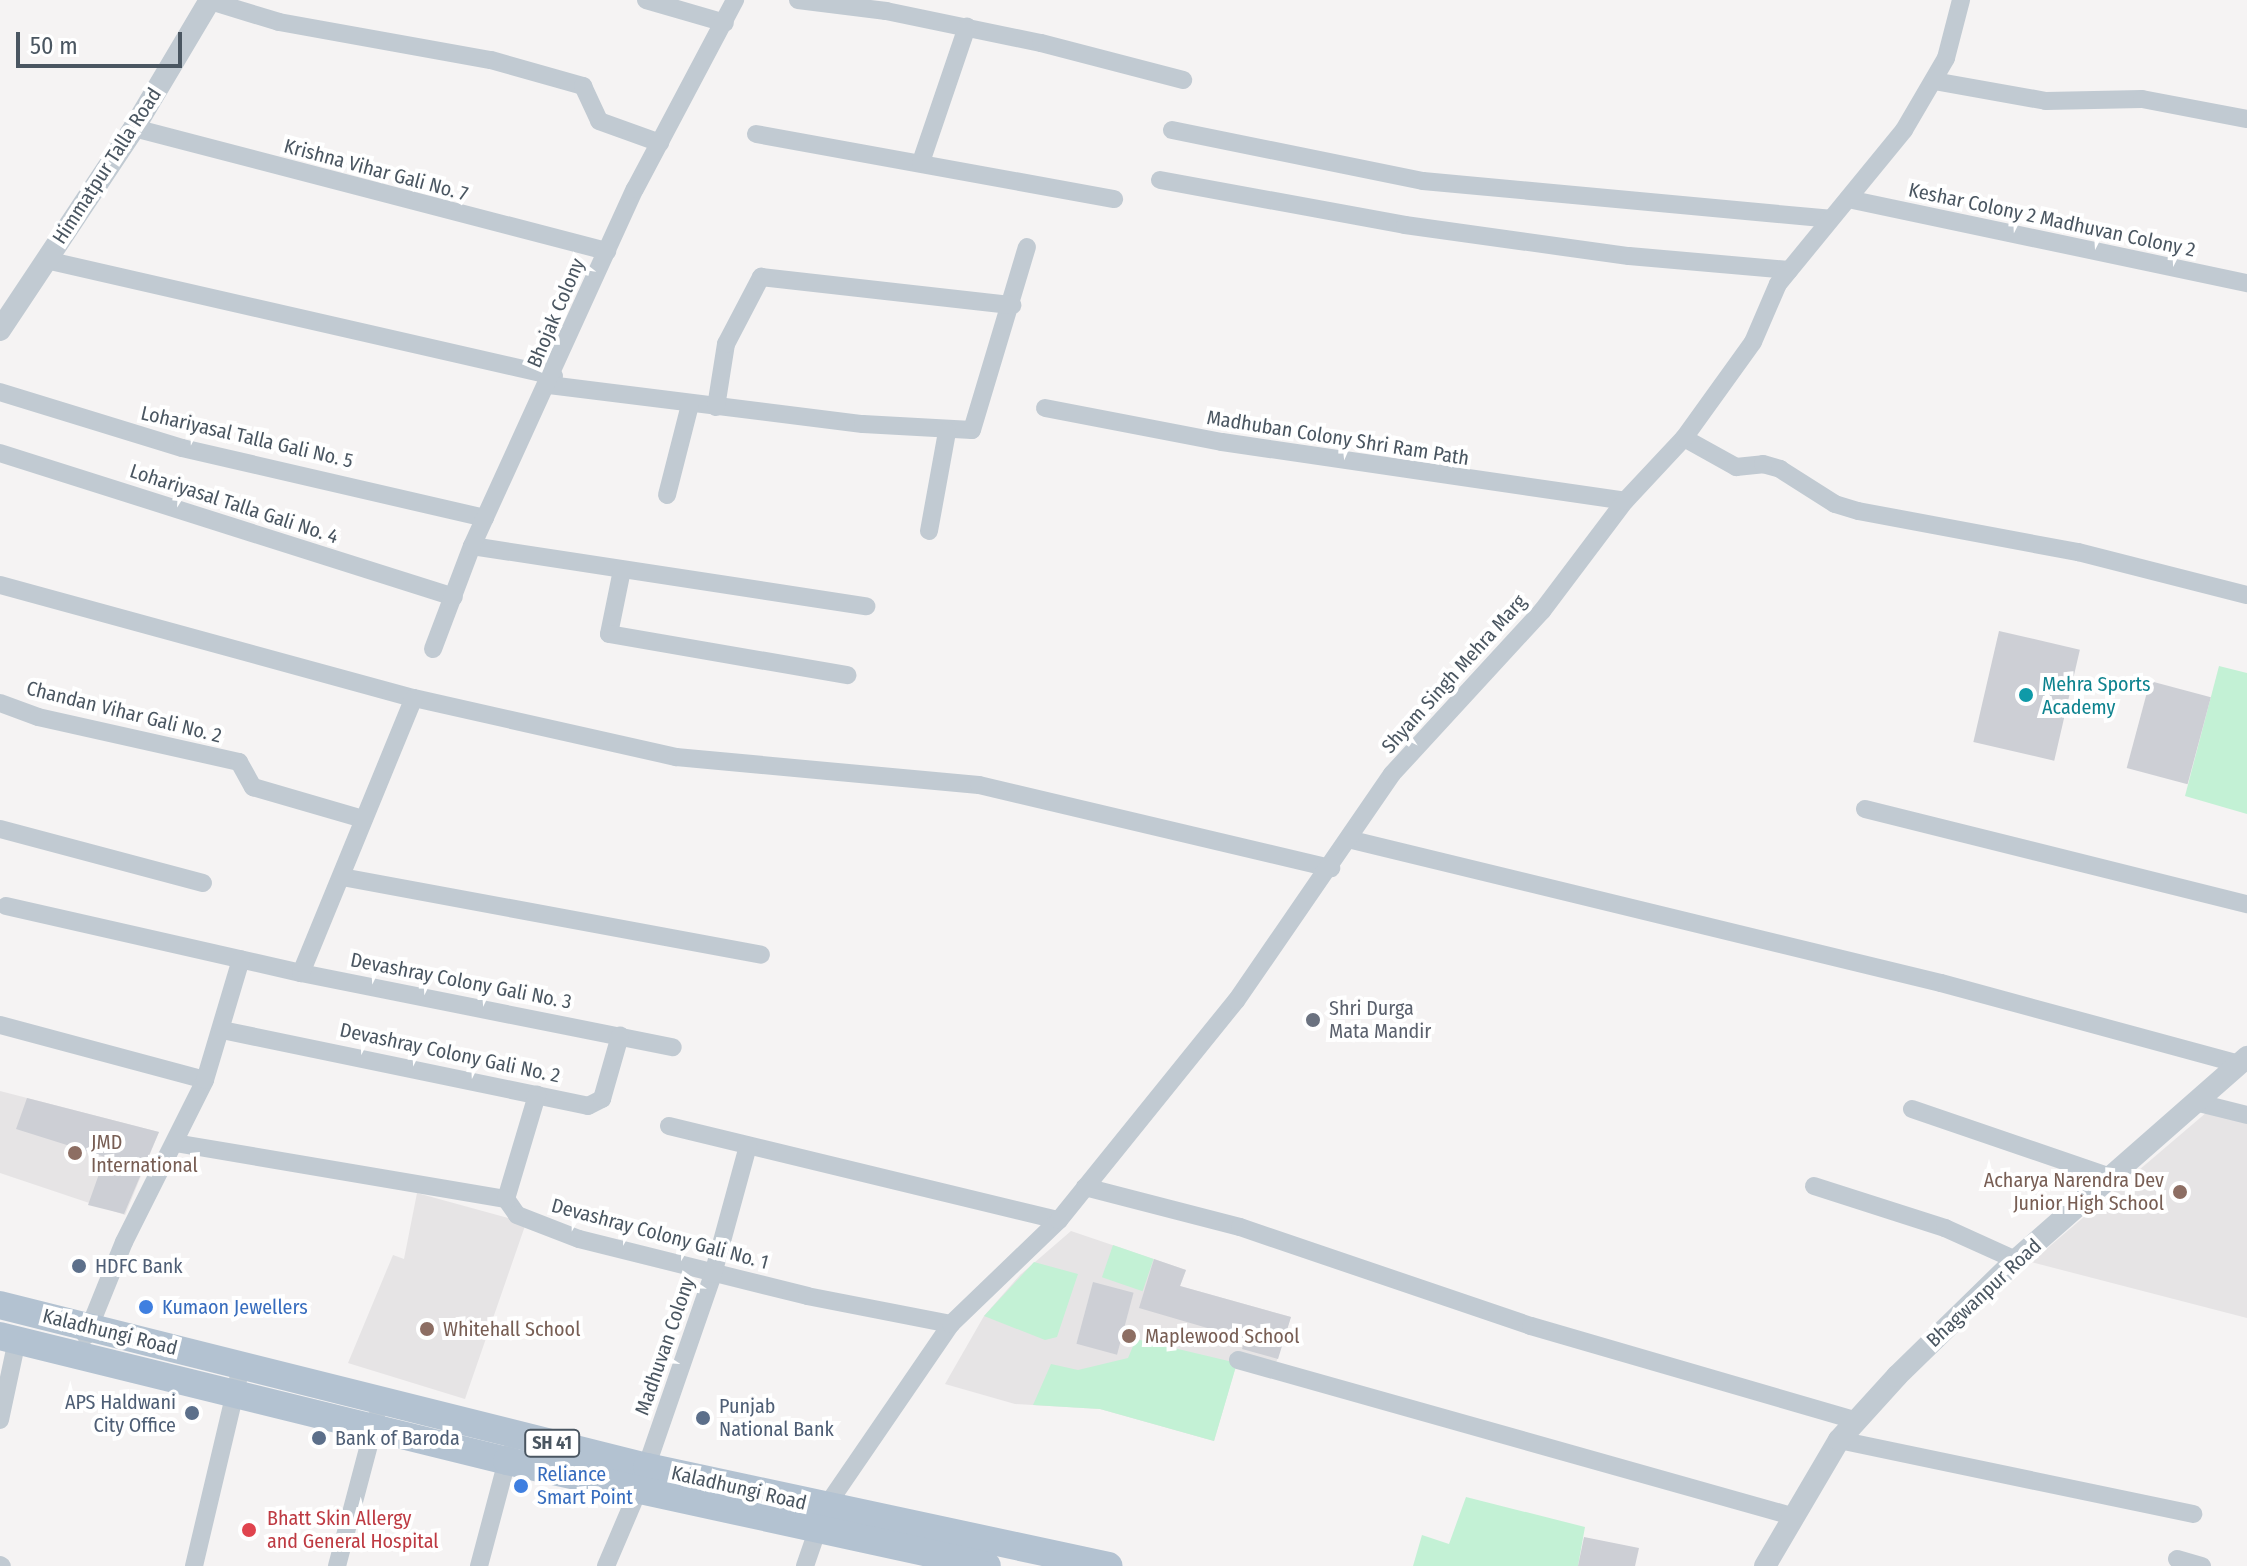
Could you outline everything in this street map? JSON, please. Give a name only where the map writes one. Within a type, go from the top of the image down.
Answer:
[{"type":"main road","name":"Kaladhungi Road","points":[[0,1305],[90,1327],[238,1377],[378,1413],[507,1461],[642,1479],[820,1520],[987,1566]]},
{"type":"main road","name":"Kaladhungi Road","points":[[9,1338],[78,1354],[238,1377]]},
{"type":"main road","name":"Kaladhungi Road","points":[[378,1413],[513,1433],[642,1479]]},
{"type":"main road","name":"Kaladhungi Road","points":[[820,1520],[1090,1564]]},
{"type":"street","points":[[210,0],[279,22],[491,60],[583,86],[599,121],[660,143]]},
{"type":"street","name":"Himmatpur Talla Road","points":[[0,330],[134,128],[210,0]]},
{"type":"street","points":[[646,0],[725,23]]},
{"type":"street","name":"Bhojak Colony","points":[[433,649],[472,546],[552,381],[607,251],[735,0]]},
{"type":"street","points":[[798,0],[888,6],[1183,80]]},
{"type":"street","name":"Shyam Singh Mehra Marg","points":[[805,1566],[820,1520],[951,1324],[1059,1220],[1236,1001],[1352,840],[1392,774],[1542,611],[1625,501],[1684,438],[1753,342],[1789,270],[1904,130],[1934,81],[1961,0]]},
{"type":"street","points":[[921,162],[967,27]]},
{"type":"street","points":[[1934,81],[2046,101],[2142,99],[2247,119]]},
{"type":"street","name":"Krishna Vihar Gali No. 7","points":[[134,128],[607,251]]},
{"type":"street","points":[[1172,130],[1423,181],[1830,219]]},
{"type":"street","points":[[756,134],[1114,199]]},
{"type":"street","points":[[1160,180],[1420,227],[1629,256],[1789,270]]},
{"type":"street","name":"Keshar Colony 2 Madhuvan Colony 2","points":[[1848,199],[2247,283]]},
{"type":"street","points":[[46,260],[552,381],[690,405],[947,432],[972,430],[977,423],[1027,247]]},
{"type":"street","points":[[716,407],[726,344],[761,277],[1012,305]]},
{"type":"street","name":"Lohariyasal Talla Gali No. 5","points":[[0,392],[182,448],[485,518]]},
{"type":"street","points":[[667,495],[690,405]]},
{"type":"street","name":"Madhuban Colony Shri Ram Path","points":[[1045,408],[1267,450],[1625,501]]},
{"type":"street","points":[[929,531],[947,432]]},
{"type":"street","points":[[1684,438],[1736,467],[1763,464],[1780,469],[1835,504],[1858,511],[2078,552],[2247,595]]},
{"type":"street","name":"Lohariyasal Talla Gali No. 4","points":[[0,453],[454,597]]},
{"type":"street","points":[[472,546],[866,606]]},
{"type":"street","points":[[622,570],[609,634],[847,675]]},
{"type":"street","points":[[0,585],[414,698],[676,757],[979,785],[1331,868]]},
{"type":"street","points":[[301,973],[414,698]]},
{"type":"street","name":"Chandan Vihar Gali No. 2","points":[[0,703],[239,762],[253,787],[363,819]]},
{"type":"street","points":[[1865,809],[2247,904]]},
{"type":"street","points":[[0,829],[203,883]]},
{"type":"street","points":[[1352,840],[2243,1060]]},
{"type":"street","points":[[342,877],[761,955]]},
{"type":"street","points":[[6,906],[241,959],[205,1080],[124,1242],[78,1354]]},
{"type":"street","name":"Devashray Colony Gali No. 3","points":[[241,959],[673,1047]]},
{"type":"street","points":[[0,1025],[205,1080]]},
{"type":"street","name":"Devashray Colony Gali No. 2","points":[[222,1030],[596,1105],[602,1099],[620,1036]]},
{"type":"street","name":"Bhagwanpur Road","points":[[1765,1566],[1839,1440],[1855,1420],[2016,1260],[2199,1103],[2243,1060]]},
{"type":"street","points":[[506,1199],[537,1095]]},
{"type":"street","points":[[2199,1103],[2247,1115]]},
{"type":"street","points":[[1912,1109],[2113,1178]]},
{"type":"street","points":[[669,1126],[1059,1220]]},
{"type":"street","name":"Devashray Colony Gali No. 1","points":[[175,1143],[506,1199],[517,1215],[555,1230],[713,1274],[951,1324]]},
{"type":"street","name":"Madhuvan Colony","points":[[606,1566],[642,1479],[713,1274],[748,1146]]},
{"type":"street","points":[[1814,1186],[1945,1228],[2016,1260]]},
{"type":"street","points":[[1085,1187],[1240,1227],[1531,1326],[1855,1420]]},
{"type":"street","points":[[0,1420],[9,1338]]},
{"type":"street","points":[[1238,1360],[1795,1517]]},
{"type":"street","points":[[194,1566],[238,1377]]},
{"type":"street","points":[[337,1566],[378,1413]]},
{"type":"street","points":[[479,1566],[513,1433]]},
{"type":"street","points":[[1839,1440],[2193,1514]]},
{"type":"street","points":[[2177,1559],[2202,1566]]},
{"type":"shaded area","name":"JMD International","points":[[0,1091],[159,1132],[125,1215],[0,1173]]},
{"type":"shaded area","name":"Acharya Narendra Dev Junior High School","points":[[2207,1112],[2247,1122],[2247,1318],[2031,1262]]},
{"type":"shaded area","name":"Whitehall School","points":[[417,1193],[526,1223],[465,1399],[348,1363],[393,1255],[404,1259]]},
{"type":"shaded area","name":"Maplewood School","points":[[1071,1231],[1186,1270],[1180,1286],[1291,1317],[1276,1363],[1239,1355],[1214,1441],[1100,1409],[1015,1404],[945,1384],[984,1316],[1020,1275]]},
{"type":"green space","points":[[2219,666],[2247,673],[2247,814],[2185,796]]},
{"type":"green space","points":[[1113,1245],[1154,1259],[1143,1291],[1102,1277]]},
{"type":"green space","points":[[1034,1262],[1078,1274],[1057,1337],[1045,1340],[984,1316]]},
{"type":"green space","points":[[1136,1339],[1237,1363],[1214,1441],[1100,1409],[1033,1405],[1051,1364],[1078,1370],[1128,1358]]},
{"type":"green space","points":[[1466,1497],[1585,1527],[1578,1566],[1413,1566],[1422,1535],[1449,1544]]},
{"type":"building","name":"Mehra Sports Academy","points":[[1999,631],[2080,650],[2054,761],[1973,742]]},
{"type":"building","points":[[2150,681],[2211,697],[2188,784],[2127,768]]},
{"type":"building","points":[[27,1098],[159,1132],[124,1214],[88,1205],[105,1157],[16,1129]]},
{"type":"building","points":[[1154,1259],[1186,1270],[1180,1286],[1291,1317],[1278,1359],[1242,1349],[1245,1339],[1139,1308]]},
{"type":"building","points":[[1093,1282],[1134,1293],[1117,1355],[1076,1344]]},
{"type":"building","points":[[1584,1537],[1639,1548],[1635,1566],[1578,1566]]},
{"type":"place","name":"Mehra Sports Academy","points":[[2026,695]]},
{"type":"place","name":"Shri Durga Mata Mandir","points":[[1313,1020]]},
{"type":"place","name":"JMD International","points":[[75,1153]]},
{"type":"place","name":"Acharya Narendra Dev Junior High School","points":[[2180,1192]]},
{"type":"place","name":"HDFC Bank","points":[[79,1266]]},
{"type":"place","name":"Kumaon Jewellers","points":[[146,1307]]},
{"type":"place","name":"Whitehall School","points":[[427,1329]]},
{"type":"place","name":"Maplewood School","points":[[1129,1336]]},
{"type":"place","name":"APS Haldwani City Office","points":[[192,1413]]},
{"type":"place","name":"Punjab National Bank","points":[[703,1418]]},
{"type":"place","name":"Bank of Baroda","points":[[319,1438]]},
{"type":"place","name":"Reliance Smart Point","points":[[521,1486]]},
{"type":"place","name":"Bhatt Skin Allergy and General Hospital","points":[[249,1530]]}]
